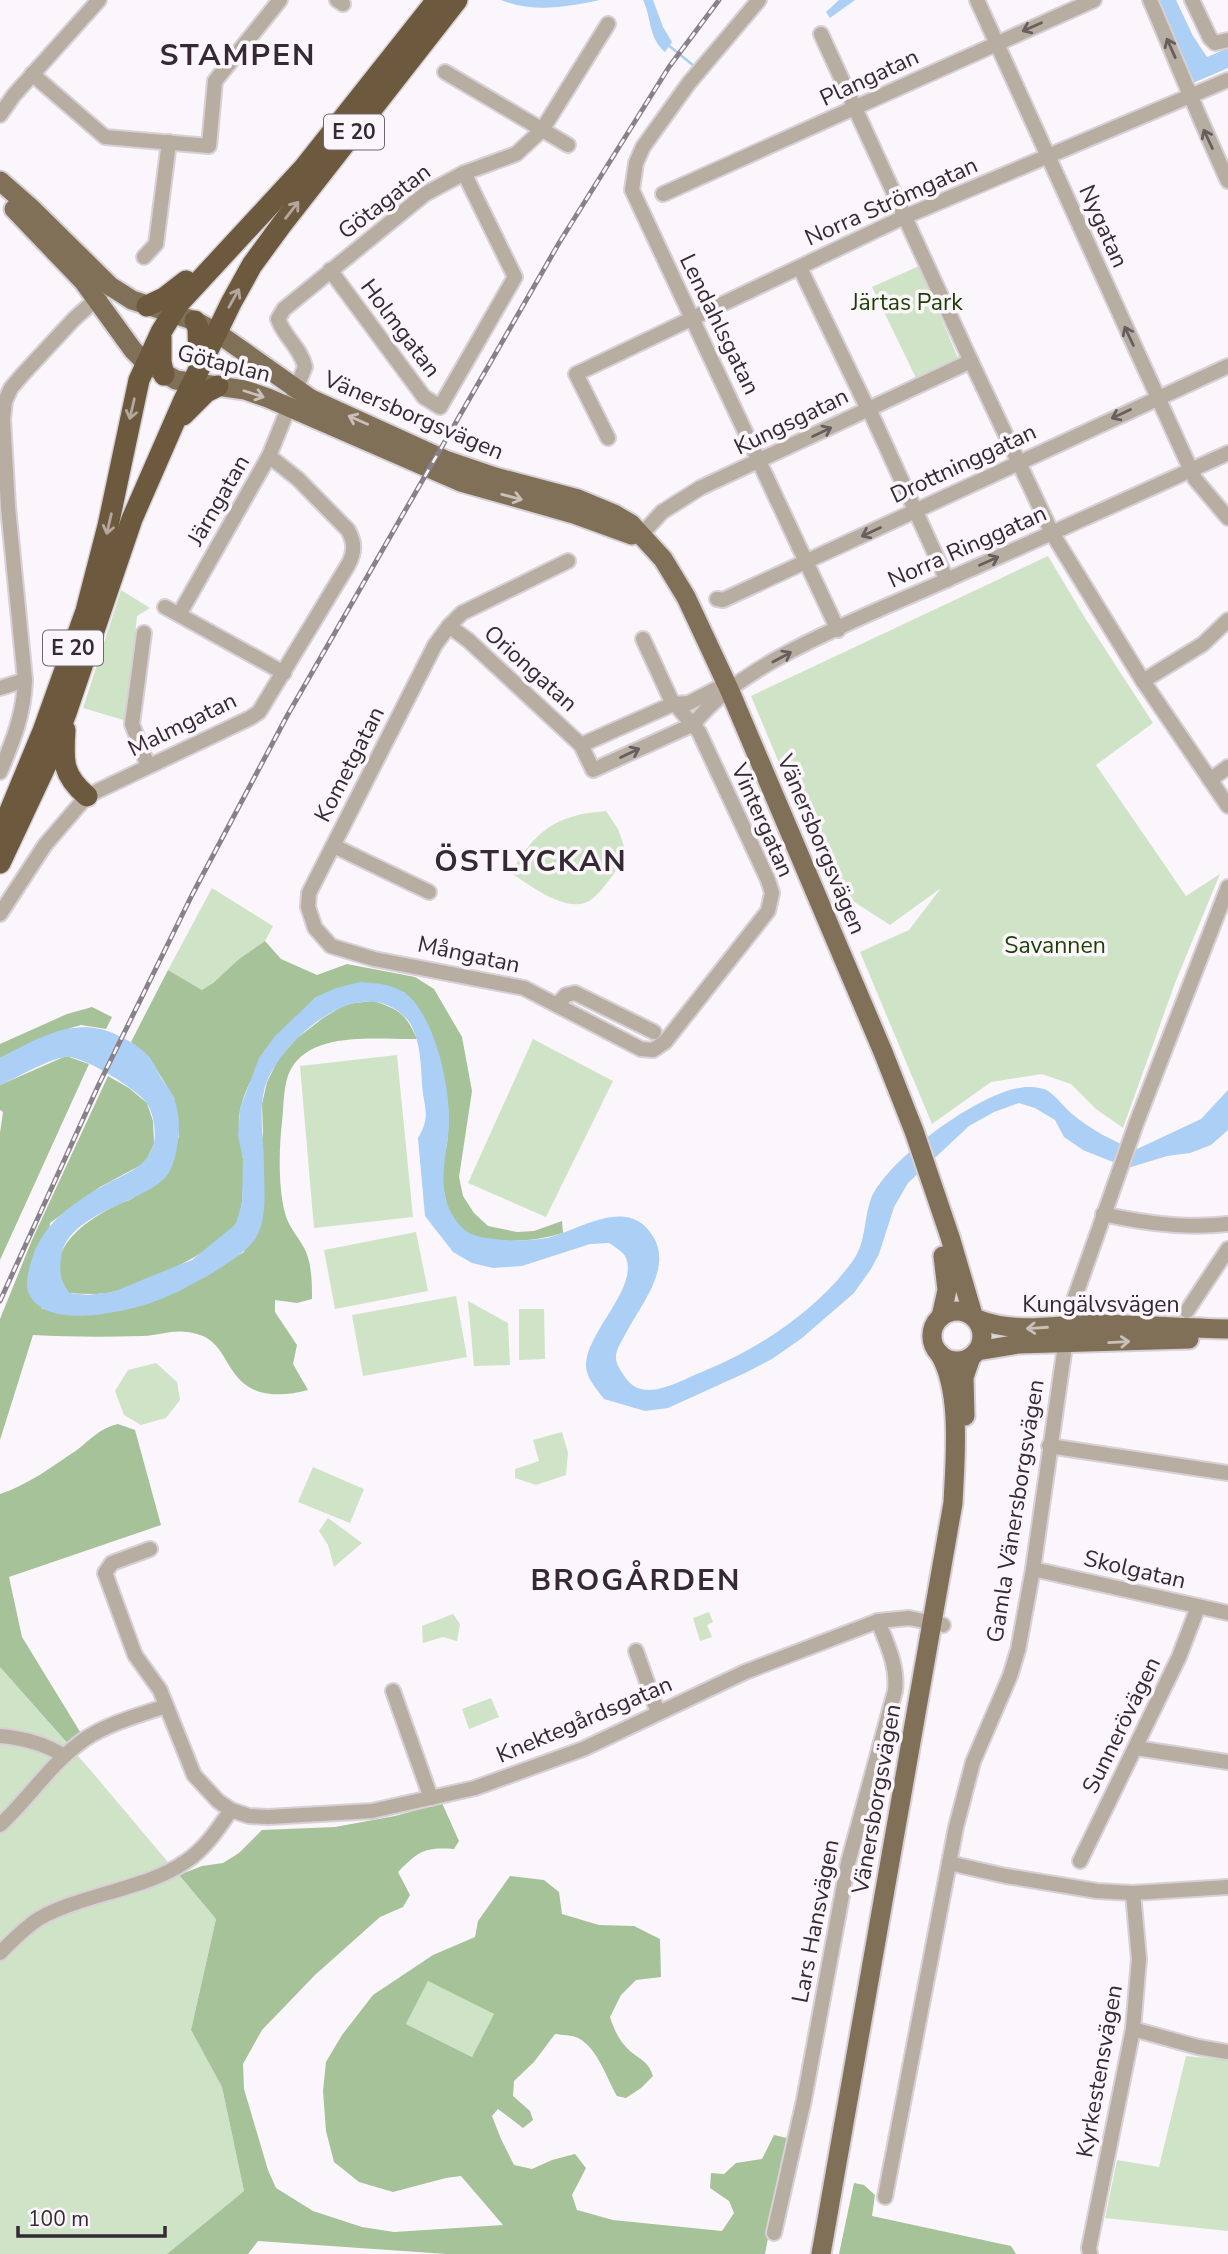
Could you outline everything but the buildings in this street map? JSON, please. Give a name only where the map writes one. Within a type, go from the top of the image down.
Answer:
[{"type":"highway","name":"E 20","points":[[0,863],[8,833],[86,611],[145,362],[167,323],[207,271],[303,169],[437,0]]},
{"type":"highway","name":"E 20","points":[[8,833],[66,713],[132,519],[216,332],[253,265],[282,224],[457,0]]},
{"type":"highway","points":[[147,306],[207,271]]},
{"type":"highway","points":[[195,321],[198,328],[196,376]]},
{"type":"highway","points":[[164,374],[161,362],[167,323]]},
{"type":"highway","points":[[174,424],[206,392],[218,386]]},
{"type":"highway","points":[[8,833],[52,788],[79,790],[63,754],[66,713]]},
{"type":"main road","points":[[0,164],[32,209],[104,292]]},
{"type":"main road","points":[[0,181],[32,209]]},
{"type":"main road","points":[[0,196],[43,239],[104,292]]},
{"type":"main road","name":"Götaplan","points":[[104,292],[147,306],[167,323],[195,321],[216,332]]},
{"type":"main road","name":"Götaplan","points":[[104,292],[133,350],[145,362],[164,374],[196,376],[218,386],[292,398]]},
{"type":"main road","name":"Vänersborgsvägen","points":[[216,332],[292,398],[311,399],[456,464],[578,499],[600,508],[631,524],[671,569],[729,689],[836,939],[914,1131],[975,1317]]},
{"type":"main road","name":"Vänersborgsvägen","points":[[931,1186],[947,1278],[947,1290],[940,1317]]},
{"type":"main road","points":[[956,1310],[975,1317],[982,1331],[981,1345],[974,1354],[954,1361],[939,1353],[932,1335],[940,1317],[956,1310]]},
{"type":"main road","name":"Kungälvsvägen","points":[[975,1317],[1004,1328],[1066,1335],[1228,1338]]},
{"type":"main road","name":"Kungälvsvägen","points":[[974,1354],[999,1346],[1066,1335],[1097,1324],[1228,1329]]},
{"type":"main road","name":"Vänersborgsvägen","points":[[938,1624],[955,1463],[952,1395],[944,1361],[939,1353]]},
{"type":"main road","name":"Vänersborgsvägen","points":[[822,2254],[938,1624],[964,1505],[964,1377],[974,1354]]},
{"type":"street","points":[[0,116],[7,97],[32,74],[99,0]]},
{"type":"street","points":[[32,74],[105,137],[209,146],[215,81],[280,0]]},
{"type":"street","name":"Lendahlsgatan","points":[[759,0],[689,83],[643,147],[636,163],[632,190],[636,204],[838,629]]},
{"type":"street","name":"Nygatan","points":[[977,0],[1191,470],[1200,488],[1228,519]]},
{"type":"street","name":"Plangatan","points":[[663,194],[1094,0]]},
{"type":"street","points":[[1150,0],[1228,181]]},
{"type":"street","points":[[1192,0],[1210,38],[1222,42]]},
{"type":"street","name":"Götagatan","points":[[292,398],[305,367],[302,356],[281,329],[278,319],[284,309],[425,194],[464,173],[516,154],[542,130],[608,24]]},
{"type":"street","points":[[821,34],[1052,533],[1143,681],[1228,806]]},
{"type":"street","points":[[445,72],[568,145]]},
{"type":"street","name":"Norra Strömgatan","points":[[608,438],[576,374],[904,217],[1228,80]]},
{"type":"street","points":[[144,257],[156,244],[169,142]]},
{"type":"street","name":"Holmgatan","points":[[330,270],[424,397],[440,407],[515,277],[464,173]]},
{"type":"street","points":[[800,268],[869,409],[947,580]]},
{"type":"street","points":[[0,772],[20,723],[24,699],[2,420],[5,401],[11,388],[74,319],[104,292]]},
{"type":"street","name":"Kungsgatan","points":[[641,535],[662,512],[680,499],[971,361]]},
{"type":"street","name":"Drottninggatan","points":[[717,599],[723,600],[1228,366]]},
{"type":"street","name":"Järngatan","points":[[180,613],[269,456],[292,398]]},
{"type":"street","name":"Norra Ringgatan","points":[[729,689],[766,666],[838,629],[1228,453]]},
{"type":"street","name":"Malmgatan","points":[[0,914],[79,790],[148,766],[250,718],[264,706],[348,565],[354,549],[353,539],[341,522],[298,479],[269,456]]},
{"type":"street","points":[[449,626],[462,613],[568,561]]},
{"type":"street","points":[[165,607],[284,673]]},
{"type":"street","points":[[1143,681],[1203,644],[1228,620]]},
{"type":"street","name":"Oriongatan","points":[[449,626],[468,640],[581,745],[593,770],[694,723],[703,711],[729,689]]},
{"type":"street","name":"Kometgatan","points":[[314,928],[308,907],[309,893],[435,645],[449,626]]},
{"type":"street","points":[[144,633],[132,724],[148,766]]},
{"type":"street","points":[[643,639],[674,704]]},
{"type":"street","points":[[0,688],[24,680]]},
{"type":"street","name":"Oriongatan","points":[[581,745],[674,704],[689,703],[716,689],[729,689]]},
{"type":"street","name":"Vintergatan","points":[[653,1050],[665,1042],[768,911],[772,902],[768,880],[694,723],[674,704]]},
{"type":"street","points":[[1210,780],[1228,768]]},
{"type":"street","points":[[336,847],[429,892]]},
{"type":"street","name":"Gamla Vänersborgsvägen","points":[[885,2197],[956,1827],[973,1762],[1010,1676],[1018,1650],[1033,1569],[1070,1311],[1130,1139],[1228,887]]},
{"type":"street","name":"Mångatan","points":[[314,928],[331,946],[374,959],[524,988],[641,1049],[653,1050]]},
{"type":"street","points":[[557,1005],[566,995],[575,993],[654,1032]]},
{"type":"street","points":[[1104,1214],[1164,1224],[1226,1224],[1228,1242]]},
{"type":"street","points":[[1187,1311],[1228,1249]]},
{"type":"street","points":[[1049,1446],[1228,1473]]},
{"type":"street","name":"Knektegårdsgatan","points":[[150,1549],[112,1563],[105,1573],[135,1655],[154,1679],[194,1775],[212,1795],[232,1810],[249,1816],[307,1817],[372,1811],[475,1788],[583,1749],[745,1672],[878,1621],[909,1618],[938,1624]]},
{"type":"street","name":"Skolgatan","points":[[1033,1569],[1228,1613]]},
{"type":"street","name":"Sunnerövägen","points":[[1080,1861],[1179,1657],[1198,1607]]},
{"type":"street","name":"Lars Hansvägen","points":[[774,2232],[804,2100],[848,1863],[895,1691],[895,1667],[878,1621]]},
{"type":"street","points":[[636,1651],[658,1713]]},
{"type":"street","points":[[393,1690],[431,1798]]},
{"type":"street","points":[[0,1825],[64,1756],[102,1730],[166,1706]]},
{"type":"street","points":[[0,1736],[20,1737],[51,1748],[64,1756]]},
{"type":"street","points":[[1136,1748],[1228,1762]]},
{"type":"street","points":[[0,1953],[29,1925],[55,1910],[160,1875],[183,1863],[206,1843],[232,1810]]},
{"type":"street","points":[[949,1863],[1006,1876],[1133,1894],[1228,1886]]},
{"type":"street","name":"Kyrkestensvägen","points":[[1090,2254],[1089,2248],[1133,2029],[1139,1959],[1133,1894]]},
{"type":"street","points":[[1133,2029],[1198,2047],[1228,2052]]},
{"type":"green space","name":"Järtas Park","points":[[919,266],[958,358],[916,378],[872,287]]},
{"type":"green space","name":"Savannen","points":[[1048,556],[1153,723],[1096,765],[1186,896],[1220,874],[1175,983],[1123,1128],[1096,1109],[1071,1084],[1042,1074],[991,1082],[932,1124],[860,952],[909,930],[941,888],[890,925],[831,887],[751,696]]},
{"type":"green space","points":[[121,590],[150,608],[137,616],[127,721],[83,708]]},
{"type":"green space","points":[[606,811],[618,829],[627,855],[606,885],[592,899],[583,904],[562,902],[511,873],[529,846],[548,828],[573,816]]},
{"type":"green space","points":[[212,888],[273,926],[265,941],[202,990],[168,970]]},
{"type":"green space","points":[[265,941],[281,959],[317,975],[347,964],[415,977],[434,989],[462,1037],[472,1091],[459,1177],[463,1196],[474,1213],[488,1226],[517,1232],[534,1231],[562,1221],[563,1233],[528,1240],[502,1241],[477,1237],[460,1228],[450,1212],[443,1183],[442,1162],[447,1144],[448,1120],[445,1081],[431,1042],[404,992],[316,997],[272,1047],[246,1091],[239,1120],[243,1164],[242,1202],[237,1222],[229,1233],[180,1265],[142,1282],[107,1293],[69,1293],[61,1279],[59,1266],[61,1253],[68,1242],[88,1222],[133,1198],[179,1137],[174,1098],[149,1057],[131,1042],[168,970],[202,990]]},
{"type":"green space","points":[[373,1001],[401,1014],[417,1039],[348,1040],[315,1048],[301,1057],[291,1069],[285,1087],[280,1144],[281,1191],[286,1218],[308,1258],[312,1299],[297,1303],[275,1300],[275,1312],[297,1345],[293,1364],[308,1390],[268,1394],[250,1388],[235,1374],[212,1342],[192,1333],[114,1337],[33,1335],[0,1440],[0,1319],[32,1240],[108,1076],[147,1103],[153,1121],[154,1144],[145,1163],[100,1187],[50,1223],[42,1309],[177,1292],[244,1252],[263,1133],[262,1104],[267,1082],[279,1058],[296,1039],[346,1004]]},
{"type":"green space","points":[[92,1007],[112,1017],[106,1029],[81,1025],[57,1032],[0,1058],[0,1044],[67,1014]]},
{"type":"green space","points":[[533,1039],[613,1081],[546,1217],[468,1183]]},
{"type":"green space","points":[[397,1055],[413,1217],[314,1228],[300,1066]]},
{"type":"green space","points":[[66,1056],[89,1064],[0,1260],[0,1133],[3,1112],[0,1110],[0,1085]]},
{"type":"green space","points":[[416,1232],[428,1291],[335,1309],[324,1250]]},
{"type":"green space","points":[[456,1296],[467,1357],[363,1376],[352,1315]]},
{"type":"green space","points":[[468,1301],[508,1323],[510,1365],[474,1366]]},
{"type":"green space","points":[[519,1309],[544,1309],[545,1359],[519,1360]]},
{"type":"green space","points":[[156,1363],[177,1382],[180,1400],[166,1418],[141,1425],[124,1415],[115,1391],[128,1370]]},
{"type":"green space","points":[[118,1424],[135,1430],[161,1525],[9,1577],[22,1637],[82,1735],[68,1744],[0,1667],[0,1494],[40,1475],[101,1431]]},
{"type":"green space","points":[[562,1432],[568,1453],[566,1475],[536,1485],[515,1478],[515,1469],[539,1461],[533,1440]]},
{"type":"green space","points":[[313,1467],[364,1489],[350,1523],[298,1502]]},
{"type":"green space","points":[[328,1518],[362,1543],[334,1567],[328,1545],[319,1531]]},
{"type":"green space","points":[[709,1612],[713,1622],[707,1625],[712,1637],[700,1641],[693,1618]]},
{"type":"green space","points":[[453,1614],[460,1624],[457,1641],[443,1637],[423,1643],[422,1626]]},
{"type":"green space","points":[[0,1667],[216,1919],[191,2030],[222,2087],[244,2191],[167,2254],[0,2254]]},
{"type":"green space","points":[[491,1698],[499,1717],[469,1729],[462,1709]]},
{"type":"green space","points":[[442,1803],[459,1841],[454,1849],[423,1852],[398,1872],[410,1895],[403,1907],[380,1917],[315,1975],[262,2030],[243,2064],[244,2089],[276,2188],[313,2211],[362,2227],[394,2232],[503,2225],[461,2176],[393,2192],[359,2182],[334,2162],[326,2131],[323,2091],[326,2062],[342,2035],[373,1995],[433,1955],[475,1937],[478,1921],[510,1876],[544,1880],[559,1892],[562,1914],[599,1925],[634,1926],[660,1939],[661,1977],[636,1980],[621,1995],[610,2017],[623,2044],[647,2064],[653,2076],[626,2098],[617,2096],[596,2056],[585,2042],[576,2037],[555,2034],[534,2062],[514,2081],[513,2096],[530,2111],[533,2120],[523,2128],[498,2109],[492,2116],[514,2165],[532,2169],[575,2154],[586,2168],[572,2195],[577,2210],[613,2220],[722,2231],[734,2213],[729,2201],[710,2188],[711,2173],[724,2174],[736,2163],[762,2159],[774,2135],[787,2138],[765,2254],[447,2254],[258,2241],[248,2254],[167,2254],[244,2191],[222,2087],[191,2030],[216,1919],[179,1875],[202,1866],[223,1863],[239,1853],[262,1830],[335,1827],[395,1816]],"holes":[[[428,1981],[494,2014],[472,2057],[406,2024]]]},
{"type":"green space","points":[[428,1980],[494,2014],[472,2057],[406,2024]]},
{"type":"green space","points":[[1186,2056],[1228,2060],[1228,2231],[1105,2218],[1117,2160],[1159,2167]]},
{"type":"green space","points":[[854,2183],[864,2185],[875,2195],[872,2216],[1011,2246],[1016,2254],[839,2254]]},
{"type":"water","points":[[501,0],[600,0],[538,8]]},
{"type":"water","points":[[643,0],[653,0],[672,42],[665,52],[653,34]]},
{"type":"water","points":[[839,0],[855,0],[830,18],[826,12]]},
{"type":"water","points":[[1157,0],[1176,0],[1193,36],[1207,57],[1228,48],[1228,68],[1193,83]]},
{"type":"water","points":[[360,982],[389,986],[405,993],[416,1003],[432,1034],[439,1053],[449,1107],[444,1171],[445,1196],[455,1219],[463,1228],[476,1236],[534,1240],[604,1218],[618,1217],[632,1218],[644,1225],[654,1238],[659,1263],[652,1288],[620,1344],[616,1357],[618,1367],[627,1379],[641,1389],[665,1387],[725,1362],[766,1340],[804,1312],[838,1280],[852,1262],[862,1239],[871,1199],[897,1164],[940,1128],[989,1098],[1029,1087],[1044,1089],[1087,1125],[1135,1150],[1201,1119],[1228,1090],[1228,1130],[1211,1145],[1190,1153],[1167,1156],[1128,1168],[1083,1150],[1064,1137],[1055,1120],[1035,1108],[1019,1103],[994,1112],[969,1126],[908,1183],[894,1207],[879,1254],[871,1269],[854,1293],[802,1338],[772,1359],[745,1373],[668,1408],[645,1411],[604,1399],[586,1370],[588,1353],[594,1339],[626,1281],[628,1268],[625,1256],[620,1251],[609,1243],[590,1244],[522,1266],[493,1268],[472,1263],[453,1252],[425,1216],[418,1138],[425,1123],[426,1111],[417,1040],[406,1018],[388,1005],[368,1001],[347,1005],[307,1029],[290,1046],[267,1081],[262,1101],[264,1213],[259,1231],[247,1248],[221,1268],[187,1287],[131,1309],[80,1316],[48,1311],[36,1304],[28,1292],[27,1280],[32,1259],[43,1236],[59,1217],[79,1201],[132,1171],[144,1161],[153,1146],[154,1124],[149,1106],[140,1096],[86,1062],[76,1058],[62,1058],[0,1085],[0,1058],[58,1031],[88,1027],[103,1030],[127,1040],[143,1051],[173,1096],[178,1114],[179,1136],[174,1162],[169,1172],[150,1189],[103,1212],[75,1231],[66,1243],[61,1258],[61,1277],[69,1293],[88,1295],[113,1292],[192,1260],[236,1224],[242,1203],[243,1159],[238,1136],[240,1108],[259,1058],[275,1036],[316,997]]},
{"type":"waterway","points":[[667,44],[694,66]]},
{"type":"railway","points":[[0,1301],[99,1084],[192,895],[287,716],[559,243],[669,67],[719,0]]},
{"type":"district","name":"STAMPEN","points":[[238,55]]},
{"type":"district","name":"ÖSTLYCKAN","points":[[531,861]]},
{"type":"district","name":"BROGÅRDEN","points":[[636,1580]]}]
